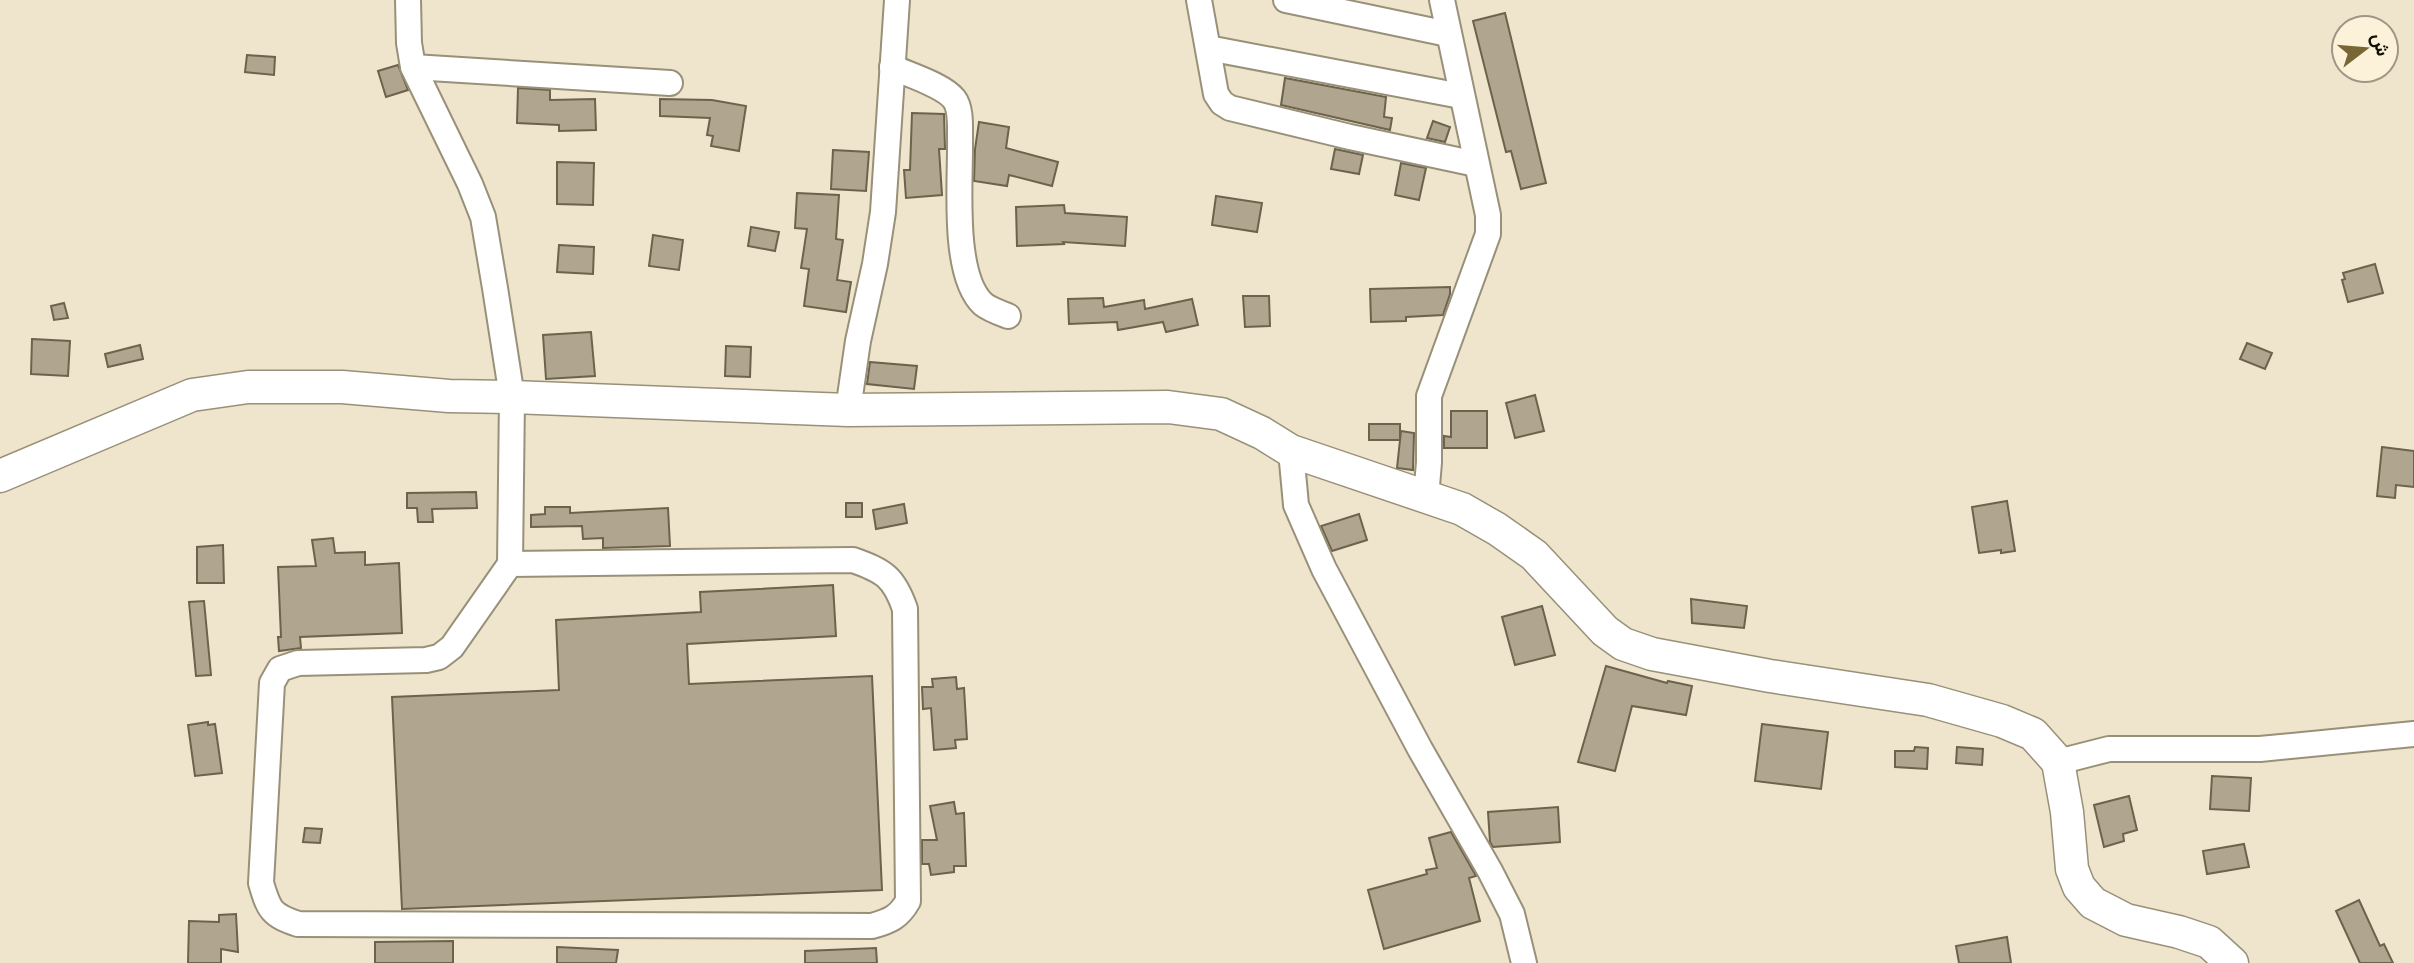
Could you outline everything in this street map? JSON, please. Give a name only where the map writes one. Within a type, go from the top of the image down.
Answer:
[{"type":"main road","points":[[0,476],[192,395],[248,387],[328,387],[450,396],[848,410],[1168,407],[1221,414],[1262,433],[1291,451],[1462,509],[1497,529],[1534,555],[1605,631],[1623,644],[1652,654],[1770,676],[1928,700],[2002,721],[2033,734],[2058,762],[2067,812],[2072,869],[2086,895],[2093,903],[2126,920],[2209,942],[2232,963]]},
{"type":"street","points":[[408,0],[413,68],[470,184],[482,217],[512,397],[510,564],[452,647],[439,657],[426,660],[298,663],[280,669],[272,683],[261,883],[268,907],[279,918],[298,924],[872,926],[889,921],[902,912],[908,901],[905,609],[898,587],[877,569],[853,560],[510,564]]},
{"type":"street","points":[[848,410],[858,341],[883,212],[897,0]]},
{"type":"street","points":[[1199,0],[1216,94],[1222,103],[1230,108],[1476,164]]},
{"type":"street","points":[[1286,0],[1448,34]]},
{"type":"street","points":[[1426,498],[1429,396],[1488,234],[1488,215],[1442,0]]},
{"type":"street","points":[[1208,48],[1461,96]]},
{"type":"street","points":[[892,67],[945,91],[956,101],[960,120],[961,173],[958,229],[964,259],[975,292],[984,305],[1007,316]]},
{"type":"street","points":[[413,68],[670,83]]},
{"type":"street","points":[[1291,451],[1296,505],[1319,556],[1426,761],[1512,914],[1524,963]]},
{"type":"street","points":[[2058,762],[2109,749],[2260,749],[2414,734]]},
{"type":"building","points":[[1505,13],[1546,183],[1521,189],[1511,151],[1506,152],[1473,21]]},
{"type":"building","points":[[247,55],[275,57],[274,75],[245,72]]},
{"type":"building","points":[[398,65],[408,90],[386,97],[378,71]]},
{"type":"building","points":[[1285,78],[1386,97],[1384,117],[1392,118],[1390,130],[1281,105]]},
{"type":"building","points":[[518,88],[550,90],[550,100],[595,99],[596,130],[559,131],[559,125],[517,123]]},
{"type":"building","points":[[660,99],[712,100],[746,106],[739,151],[711,146],[713,136],[707,135],[710,118],[660,116]]},
{"type":"building","points":[[912,113],[944,114],[945,149],[939,149],[942,195],[906,198],[904,170],[910,170]]},
{"type":"building","points":[[1433,121],[1450,127],[1445,142],[1427,138]]},
{"type":"building","points":[[979,122],[1009,127],[1006,148],[1058,162],[1052,186],[1009,175],[1007,186],[974,181]]},
{"type":"building","points":[[1335,149],[1363,155],[1359,174],[1331,169]]},
{"type":"building","points":[[833,150],[869,152],[866,191],[831,189]]},
{"type":"building","points":[[557,162],[594,163],[593,205],[557,204]]},
{"type":"building","points":[[1401,163],[1426,168],[1419,200],[1395,195]]},
{"type":"building","points":[[797,193],[839,195],[836,239],[843,240],[837,280],[851,282],[846,312],[804,306],[809,269],[801,268],[807,229],[795,228]]},
{"type":"building","points":[[1216,196],[1262,203],[1257,232],[1212,225]]},
{"type":"building","points":[[1064,205],[1065,213],[1127,217],[1125,246],[1063,242],[1064,244],[1017,246],[1016,207]]},
{"type":"building","points":[[751,227],[779,232],[775,251],[748,246]]},
{"type":"building","points":[[653,235],[683,240],[679,270],[649,266]]},
{"type":"building","points":[[559,245],[594,247],[593,274],[557,272]]},
{"type":"building","points":[[2375,264],[2383,293],[2348,302],[2342,280],[2345,279],[2343,273]]},
{"type":"building","points":[[1450,287],[1443,315],[1406,317],[1406,321],[1371,322],[1370,289]]},
{"type":"building","points":[[1243,296],[1269,296],[1270,326],[1245,327]]},
{"type":"building","points":[[1103,298],[1104,307],[1144,300],[1145,309],[1192,299],[1198,325],[1166,332],[1163,322],[1118,330],[1117,322],[1069,324],[1068,299]]},
{"type":"building","points":[[64,303],[68,318],[54,320],[51,306]]},
{"type":"building","points":[[591,332],[595,376],[546,379],[543,335]]},
{"type":"building","points":[[32,339],[70,341],[68,376],[31,374]]},
{"type":"building","points":[[2247,343],[2272,353],[2265,369],[2240,359]]},
{"type":"building","points":[[140,345],[143,359],[108,367],[105,354]]},
{"type":"building","points":[[726,346],[751,347],[750,377],[725,376]]},
{"type":"building","points":[[870,362],[917,366],[914,389],[867,384]]},
{"type":"building","points":[[1535,395],[1544,431],[1515,438],[1506,403]]},
{"type":"building","points":[[1451,411],[1487,411],[1487,448],[1444,448],[1444,436],[1451,437]]},
{"type":"building","points":[[1369,424],[1400,424],[1400,440],[1369,440]]},
{"type":"building","points":[[1401,431],[1414,433],[1413,470],[1397,468]]},
{"type":"building","points":[[2382,447],[2414,451],[2414,487],[2396,485],[2395,498],[2377,496]]},
{"type":"building","points":[[476,492],[477,508],[432,509],[433,522],[418,522],[417,508],[407,508],[407,493]]},
{"type":"building","points":[[2007,501],[2015,551],[1979,553],[1972,507]]},
{"type":"building","points":[[846,503],[862,503],[862,517],[846,517]]},
{"type":"building","points":[[904,504],[907,523],[876,529],[873,510]]},
{"type":"building","points":[[545,507],[570,507],[570,513],[668,508],[670,546],[603,548],[603,538],[583,539],[582,526],[531,527],[531,515],[545,514]]},
{"type":"building","points":[[1359,514],[1367,540],[1332,551],[1321,526]]},
{"type":"building","points":[[333,538],[335,553],[365,552],[365,565],[399,563],[402,633],[300,637],[301,648],[279,651],[278,637],[281,637],[278,567],[316,566],[312,540]]},
{"type":"building","points":[[223,545],[224,583],[197,583],[197,547]]},
{"type":"building","points":[[833,585],[836,636],[687,644],[689,684],[872,676],[882,890],[402,909],[392,697],[559,690],[556,620],[701,612],[700,592]]},
{"type":"building","points":[[1691,599],[1747,606],[1744,628],[1692,623]]},
{"type":"building","points":[[204,601],[211,675],[196,676],[189,602]]},
{"type":"building","points":[[1542,606],[1555,655],[1515,665],[1502,617]]},
{"type":"building","points":[[1606,666],[1667,683],[1668,681],[1692,686],[1686,715],[1632,706],[1615,771],[1578,762]]},
{"type":"building","points":[[956,677],[957,689],[964,688],[967,739],[955,740],[956,748],[934,750],[931,708],[923,709],[922,687],[933,687],[932,679]]},
{"type":"building","points":[[208,722],[208,725],[215,724],[222,773],[195,776],[188,725]]},
{"type":"building","points":[[1762,724],[1828,732],[1821,789],[1755,781]]},
{"type":"building","points":[[1915,747],[1928,748],[1927,769],[1895,767],[1895,751],[1914,751]]},
{"type":"building","points":[[1957,747],[1983,749],[1982,765],[1956,763]]},
{"type":"building","points":[[2212,776],[2251,778],[2249,811],[2210,809]]},
{"type":"building","points":[[2129,796],[2137,830],[2123,834],[2124,841],[2104,847],[2094,805]]},
{"type":"building","points":[[954,802],[956,814],[964,813],[966,866],[954,866],[954,872],[931,875],[929,864],[922,864],[922,840],[937,840],[930,806]]},
{"type":"building","points":[[1558,807],[1560,842],[1493,847],[1490,842],[1488,812]]},
{"type":"building","points":[[305,828],[322,829],[320,843],[303,842]]},
{"type":"building","points":[[1451,832],[1476,876],[1469,878],[1480,921],[1384,949],[1368,890],[1427,874],[1426,870],[1437,868],[1429,838]]},
{"type":"building","points":[[2244,844],[2249,867],[2207,874],[2203,851]]},
{"type":"building","points":[[2359,900],[2380,946],[2384,944],[2393,963],[2360,963],[2336,911]]},
{"type":"building","points":[[236,914],[238,952],[221,949],[221,963],[188,963],[189,921],[219,922],[219,915]]},
{"type":"building","points":[[2007,937],[2011,963],[1959,963],[1956,946]]},
{"type":"building","points":[[453,941],[453,963],[375,963],[375,942]]},
{"type":"building","points":[[557,947],[618,950],[616,963],[557,963]]},
{"type":"building","points":[[876,948],[877,963],[805,963],[805,951]]}]
